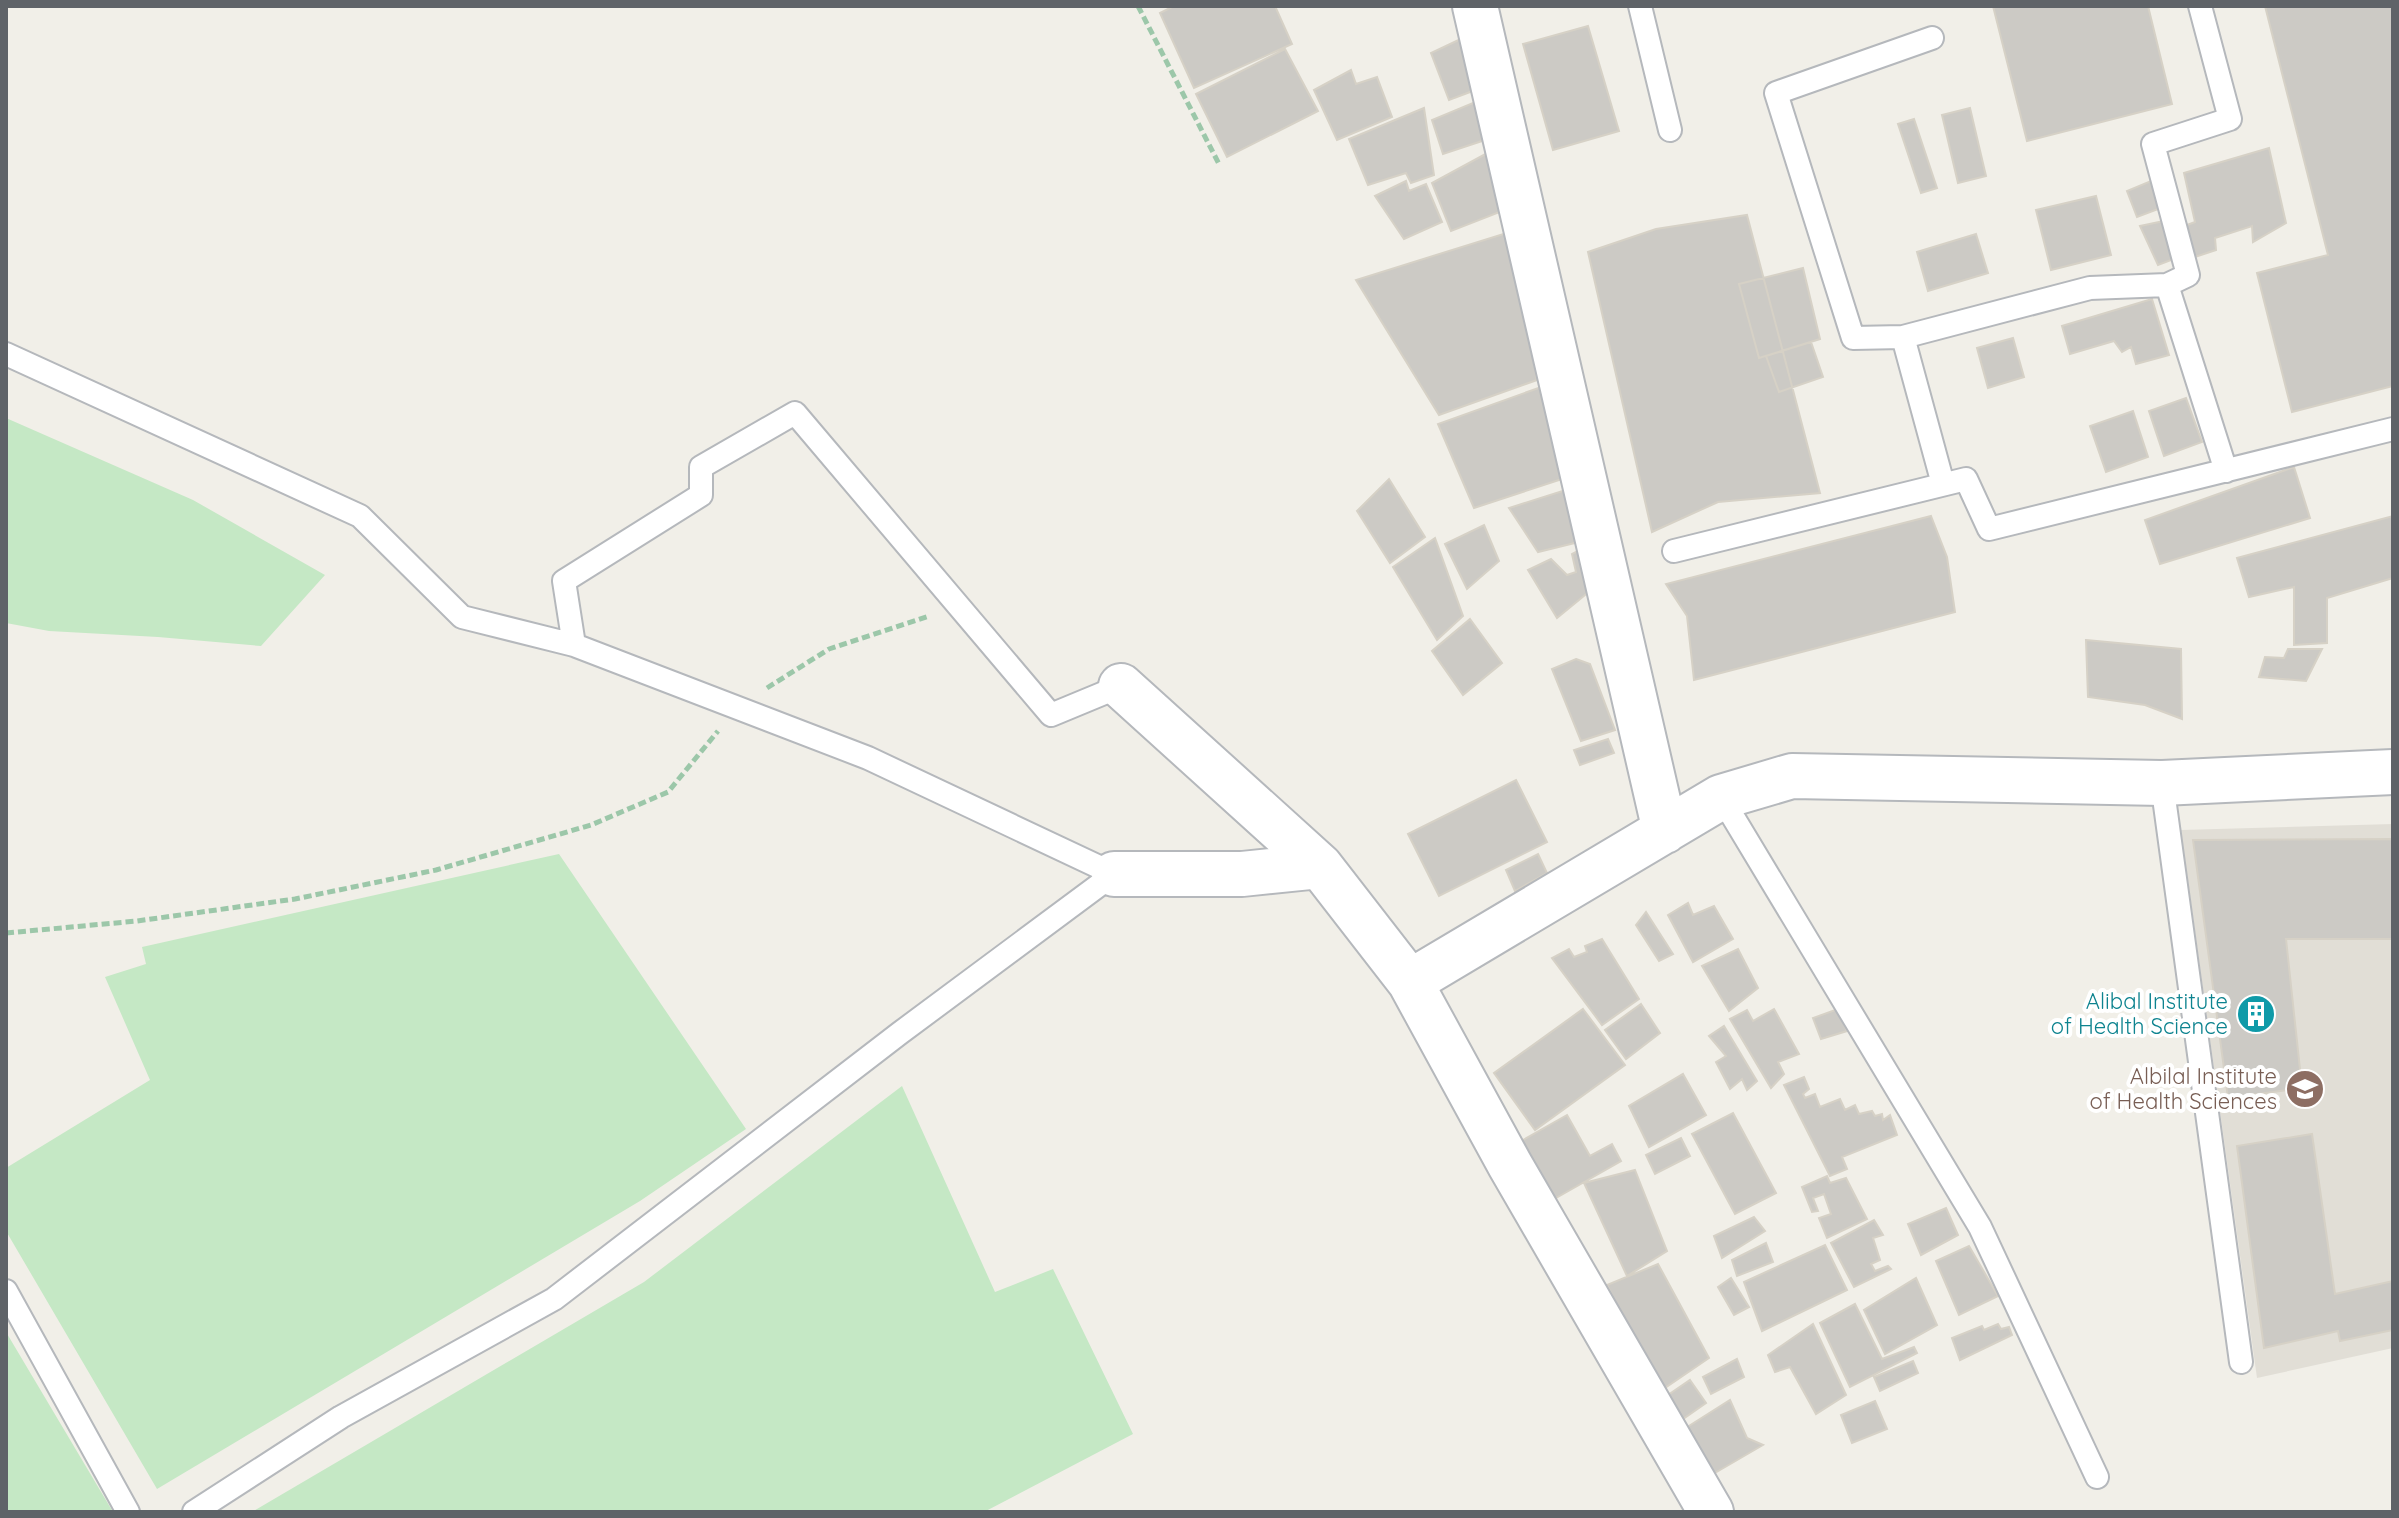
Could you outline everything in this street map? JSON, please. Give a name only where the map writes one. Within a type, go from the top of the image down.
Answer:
[{"type":"street","points":[[1475,6],[1665,831]]},
{"type":"street","points":[[1121,686],[1320,866],[1410,982],[1510,1165],[1711,1512]]},
{"type":"street","points":[[1410,982],[1721,797],[1792,776],[2162,783],[2393,772]]},
{"type":"street","points":[[1114,874],[1242,874],[1320,866]]},
{"type":"lane","points":[[1640,6],[1670,130]]},
{"type":"lane","points":[[1932,38],[1776,93],[1853,338],[1903,337],[2090,288],[2167,285],[2188,275],[2153,144],[2230,119],[2200,6]]},
{"type":"lane","points":[[2167,285],[2226,471]]},
{"type":"lane","points":[[1903,337],[1943,484]]},
{"type":"lane","points":[[6,354],[360,516],[462,617],[574,645],[868,758],[1114,874],[887,1043],[554,1299],[341,1417],[194,1512]]},
{"type":"lane","points":[[574,645],[564,581],[701,495],[701,467],[795,413],[1051,715],[1121,686]]},
{"type":"lane","points":[[1674,551],[1966,479],[1989,529],[2393,429]]},
{"type":"lane","points":[[2162,783],[2241,1362]]},
{"type":"lane","points":[[1721,797],[1980,1227],[2097,1477]]},
{"type":"lane","points":[[6,1291],[128,1512]]},
{"type":"path","points":[[1138,6],[1220,166]]},
{"type":"path","points":[[6,933],[137,921],[295,899],[436,870],[591,825],[668,792],[737,708],[829,649],[959,606]]},
{"type":"shaded area","name":"Albilal Institute of Health Sciences","points":[[2393,824],[2393,1348],[2257,1378],[2181,830]]},
{"type":"green space","points":[[6,418],[193,500],[325,575],[261,646],[49,631],[6,623]]},
{"type":"green space","points":[[559,854],[746,1129],[640,1201],[157,1489],[6,1231],[6,1168],[150,1080],[105,977],[146,964],[142,947]]},
{"type":"green space","points":[[902,1086],[995,1292],[1053,1269],[1133,1434],[984,1512],[252,1512],[644,1282]]},
{"type":"green space","points":[[6,1332],[113,1512],[6,1512]]},
{"type":"building","points":[[1174,6],[1275,6],[1292,44],[1194,88],[1160,13]]},
{"type":"building","points":[[1993,6],[2148,6],[2172,104],[2027,141]]},
{"type":"building","points":[[2265,6],[2393,6],[2393,386],[2292,412],[2257,273],[2328,255]]},
{"type":"building","points":[[1588,26],[1619,131],[1553,150],[1523,44]]},
{"type":"building","points":[[1467,36],[1478,89],[1449,100],[1431,53]]},
{"type":"building","points":[[1285,49],[1318,111],[1227,157],[1196,94]]},
{"type":"building","points":[[1351,70],[1356,84],[1377,77],[1392,117],[1337,140],[1314,90]]},
{"type":"building","points":[[1480,100],[1491,138],[1443,154],[1432,120]]},
{"type":"building","points":[[1424,108],[1434,175],[1411,183],[1406,173],[1368,185],[1349,139]]},
{"type":"building","points":[[1970,108],[1986,176],[1958,183],[1942,115]]},
{"type":"building","points":[[1914,119],[1937,188],[1921,193],[1898,124]]},
{"type":"building","points":[[2269,148],[2286,223],[2253,242],[2252,226],[2215,238],[2216,250],[2195,257],[2184,226],[2195,222],[2184,173]]},
{"type":"building","points":[[1491,151],[1510,208],[1451,231],[1432,183]]},
{"type":"building","points":[[1406,181],[1409,191],[1426,184],[1442,222],[1404,239],[1375,196]]},
{"type":"building","points":[[2151,181],[2161,208],[2137,217],[2127,191]]},
{"type":"building","points":[[2096,196],[2111,255],[2051,270],[2036,210]]},
{"type":"building","points":[[1747,215],[1820,493],[1718,502],[1652,532],[1588,252],[1656,229]]},
{"type":"building","points":[[2164,221],[2174,259],[2158,265],[2140,226]]},
{"type":"building","points":[[1513,231],[1537,380],[1439,415],[1356,280]]},
{"type":"building","points":[[1976,234],[1988,273],[1928,291],[1917,252]]},
{"type":"building","points":[[1803,268],[1820,339],[1759,358],[1739,284]]},
{"type":"building","points":[[2152,299],[2169,355],[2136,364],[2131,347],[2122,352],[2114,341],[2070,354],[2062,326]]},
{"type":"building","points":[[2013,338],[2024,377],[1988,388],[1977,348]]},
{"type":"building","points":[[1811,342],[1823,377],[1779,392],[1766,356]]},
{"type":"building","points":[[1544,386],[1568,477],[1474,508],[1438,424]]},
{"type":"building","points":[[2186,398],[2202,442],[2164,456],[2149,411]]},
{"type":"building","points":[[2133,411],[2148,457],[2106,472],[2090,426]]},
{"type":"building","points":[[2294,467],[2310,518],[2160,564],[2145,520]]},
{"type":"building","points":[[1389,479],[1425,537],[1390,563],[1357,511]]},
{"type":"building","points":[[1572,488],[1587,540],[1538,552],[1509,508]]},
{"type":"building","points":[[1931,516],[1947,557],[1955,612],[1694,680],[1687,616],[1666,584]]},
{"type":"building","points":[[2393,516],[2393,578],[2327,598],[2327,643],[2294,645],[2294,587],[2249,597],[2237,558]]},
{"type":"building","points":[[1484,525],[1499,561],[1467,589],[1445,544]]},
{"type":"building","points":[[1435,538],[1463,616],[1437,640],[1393,567]]},
{"type":"building","points":[[1591,544],[1601,582],[1557,618],[1528,570],[1551,559],[1567,575],[1576,572],[1572,554]]},
{"type":"building","points":[[1470,619],[1502,663],[1463,695],[1432,651]]},
{"type":"building","points":[[2086,640],[2181,649],[2182,719],[2145,705],[2088,697]]},
{"type":"building","points":[[2288,649],[2322,649],[2306,681],[2259,677],[2265,657],[2284,658]]},
{"type":"building","points":[[1576,659],[1590,664],[1615,730],[1581,741],[1552,669]]},
{"type":"building","points":[[1608,739],[1614,753],[1580,765],[1574,750]]},
{"type":"building","points":[[1516,780],[1547,842],[1439,896],[1408,834]]},
{"type":"building","name":"Alibal Institute of Health Science","points":[[2393,839],[2393,939],[2286,939],[2302,1088],[2228,1098],[2193,840]]},
{"type":"building","points":[[1538,854],[1547,873],[1515,891],[1506,870]]},
{"type":"building","points":[[1688,903],[1693,915],[1714,906],[1733,939],[1693,962],[1668,915]]},
{"type":"building","points":[[1646,912],[1673,954],[1659,961],[1636,925]]},
{"type":"building","points":[[1602,939],[1639,999],[1602,1025],[1552,958],[1569,949],[1574,957],[1587,952],[1585,946]]},
{"type":"building","points":[[1738,949],[1758,988],[1729,1011],[1702,966]]},
{"type":"building","points":[[1641,1004],[1660,1033],[1626,1059],[1605,1030]]},
{"type":"building","points":[[1583,1009],[1625,1065],[1535,1130],[1494,1073]]},
{"type":"building","points":[[1774,1009],[1799,1054],[1778,1062],[1784,1074],[1771,1088],[1730,1019],[1747,1010],[1753,1021]]},
{"type":"building","points":[[1838,1009],[1847,1031],[1821,1039],[1813,1018]]},
{"type":"building","points":[[1724,1026],[1757,1081],[1747,1090],[1742,1079],[1730,1089],[1716,1062],[1726,1056],[1709,1036]]},
{"type":"building","points":[[1683,1074],[1706,1115],[1649,1147],[1629,1106]]},
{"type":"building","points":[[1804,1077],[1809,1089],[1803,1094],[1805,1098],[1815,1094],[1820,1107],[1840,1099],[1845,1110],[1855,1105],[1859,1114],[1872,1111],[1875,1116],[1882,1114],[1883,1120],[1890,1115],[1897,1135],[1842,1157],[1847,1169],[1830,1176],[1784,1085]]},
{"type":"building","points":[[1733,1113],[1776,1193],[1735,1214],[1692,1134]]},
{"type":"building","points":[[1567,1115],[1590,1156],[1612,1144],[1621,1161],[1549,1202],[1516,1144]]},
{"type":"building","points":[[2312,1134],[2335,1294],[2393,1281],[2393,1330],[2340,1341],[2338,1331],[2264,1348],[2237,1146]]},
{"type":"building","points":[[1681,1138],[1690,1156],[1655,1174],[1646,1155]]},
{"type":"building","points":[[1635,1170],[1667,1251],[1627,1276],[1584,1183]]},
{"type":"building","points":[[1827,1176],[1830,1183],[1846,1178],[1867,1219],[1827,1238],[1819,1218],[1831,1214],[1824,1194],[1813,1198],[1818,1211],[1812,1212],[1802,1187]]},
{"type":"building","points":[[1946,1208],[1958,1235],[1921,1255],[1908,1224]]},
{"type":"building","points":[[1754,1217],[1765,1231],[1722,1258],[1714,1236]]},
{"type":"building","points":[[1874,1220],[1883,1235],[1873,1238],[1880,1260],[1871,1264],[1875,1271],[1888,1266],[1891,1269],[1854,1287],[1831,1243]]},
{"type":"building","points":[[1766,1243],[1773,1262],[1737,1276],[1732,1260]]},
{"type":"building","points":[[1825,1245],[1847,1290],[1762,1331],[1744,1282]]},
{"type":"building","points":[[1969,1246],[1998,1296],[1959,1315],[1936,1261]]},
{"type":"building","points":[[1658,1264],[1709,1358],[1659,1392],[1607,1285]]},
{"type":"building","points":[[1731,1278],[1749,1307],[1734,1315],[1718,1287]]},
{"type":"building","points":[[1916,1278],[1937,1325],[1885,1354],[1864,1310]]},
{"type":"building","points":[[1855,1304],[1882,1359],[1914,1347],[1917,1353],[1850,1387],[1820,1323]]},
{"type":"building","points":[[1813,1324],[1846,1395],[1816,1414],[1790,1367],[1775,1372],[1768,1355]]},
{"type":"building","points":[[1998,1324],[2001,1329],[2009,1327],[2012,1335],[1960,1360],[1952,1338],[1982,1326],[1984,1330]]},
{"type":"building","points":[[1737,1359],[1744,1377],[1711,1394],[1703,1377]]},
{"type":"building","points":[[1913,1361],[1918,1373],[1880,1391],[1874,1377]]},
{"type":"building","points":[[1690,1380],[1706,1403],[1683,1419],[1668,1395]]},
{"type":"building","points":[[1730,1400],[1747,1438],[1763,1445],[1708,1477],[1681,1431]]},
{"type":"building","points":[[1875,1401],[1887,1429],[1852,1443],[1841,1415]]},
{"type":"place","name":"Alibal Institute of Health Science","points":[[2256,1014]]},
{"type":"place","name":"Albilal Institute of Health Sciences","points":[[2305,1089]]}]
